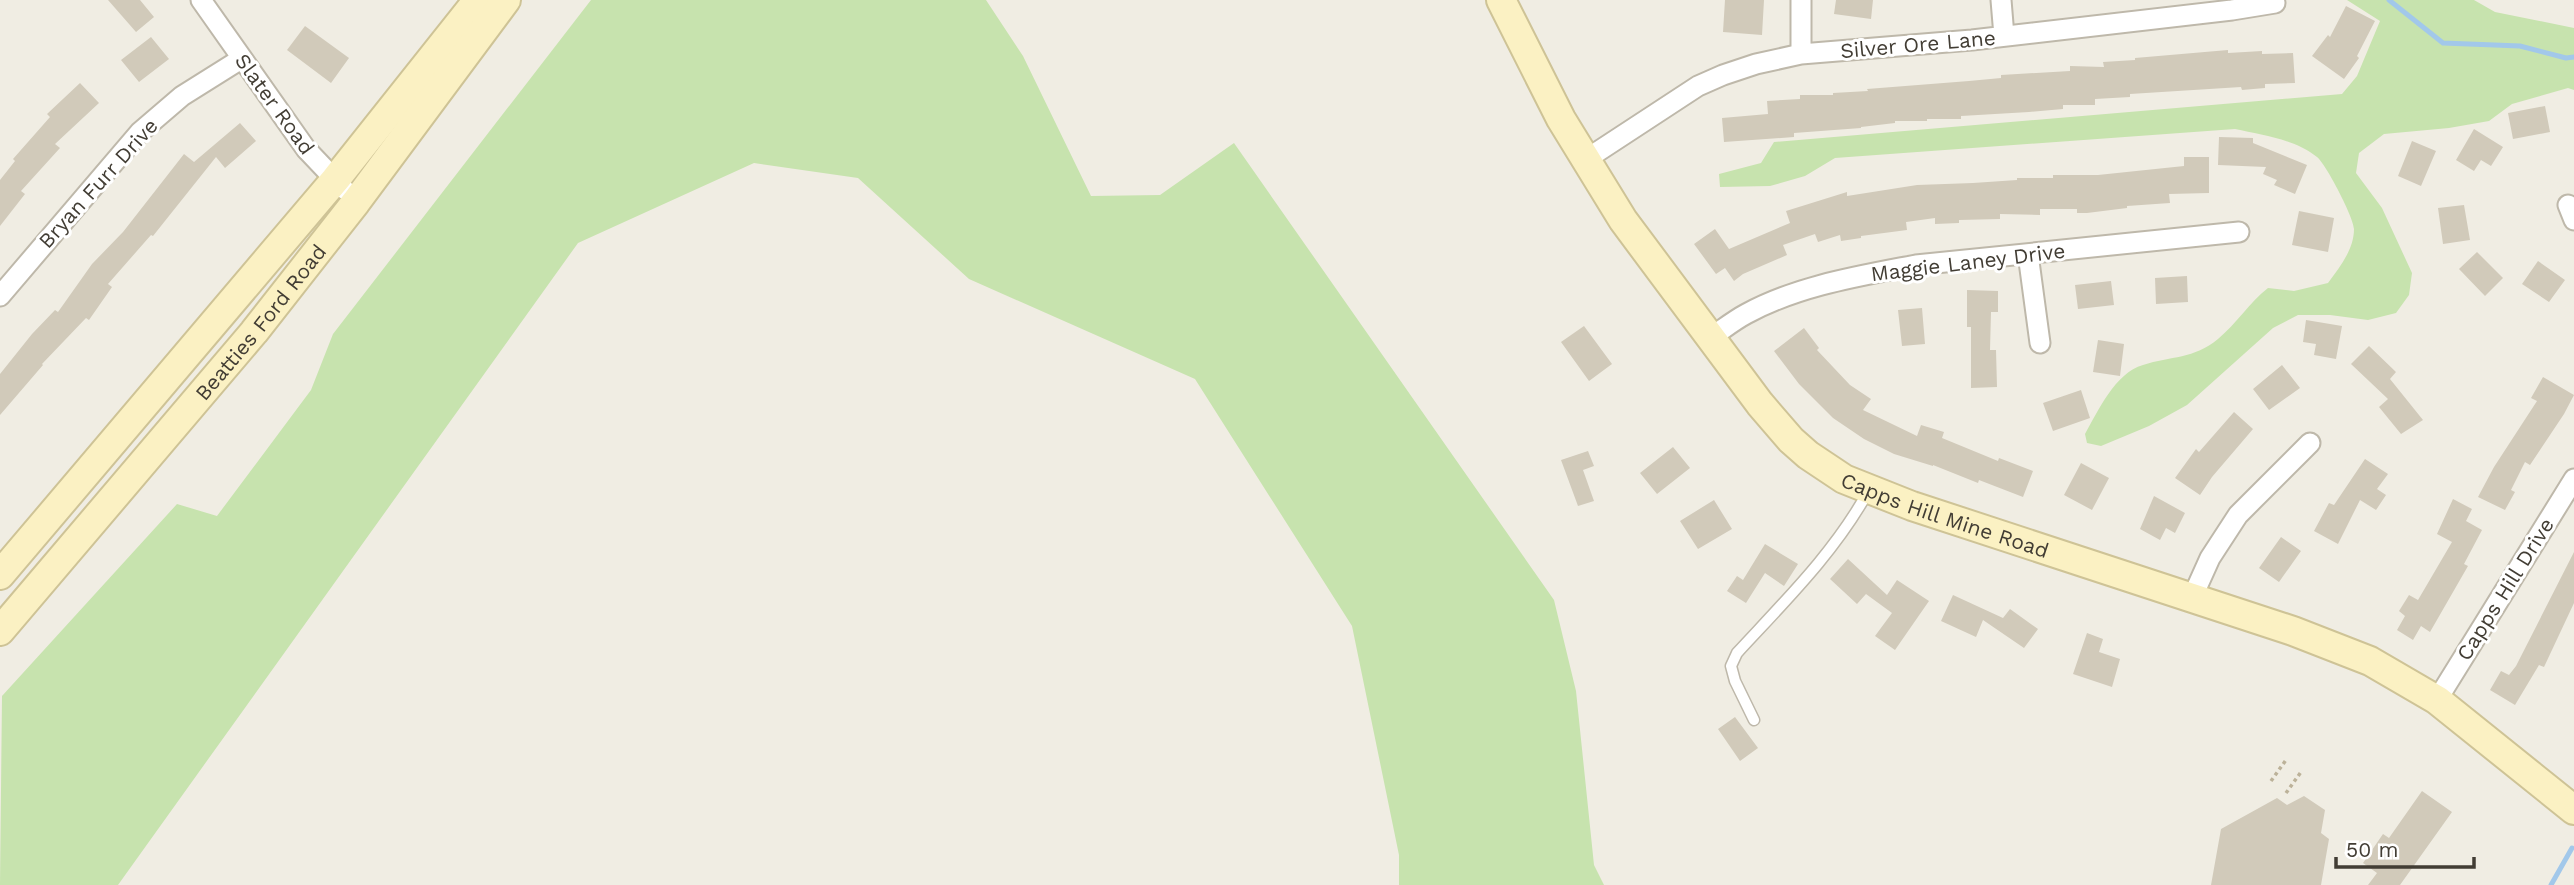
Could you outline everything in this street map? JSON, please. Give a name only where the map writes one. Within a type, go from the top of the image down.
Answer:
[{"type":"main road","name":"Beatties Ford Road","points":[[5,559],[335,180],[478,0]]},
{"type":"main road","name":"Beatties Ford Road","points":[[0,631],[254,332],[356,202],[506,0]]},
{"type":"main road","name":"Capps Hill Mine Road","points":[[1501,0],[1561,119],[1623,220],[1760,404],[1791,440],[1825,467],[1869,490],[2342,649],[2387,670],[2437,700],[2574,810]]},
{"type":"street","name":"Slater Road","points":[[201,0],[306,149],[356,202]]},
{"type":"street","points":[[1801,0],[1801,54]]},
{"type":"street","points":[[2001,0],[2004,36]]},
{"type":"street","name":"Silver Ore Lane","points":[[1585,160],[1698,86],[1756,64],[1801,54],[2004,36],[2275,3]]},
{"type":"street","name":"Bryan Furr Drive","points":[[0,296],[140,132],[182,96],[241,59]]},
{"type":"street","name":"Maggie Laney Drive","points":[[1710,338],[1746,314],[1828,284],[1916,265],[2239,232]]},
{"type":"street","points":[[2028,254],[2040,344]]},
{"type":"street","points":[[2192,598],[2210,558],[2238,515],[2309,443]]},
{"type":"street","name":"Capps Hill Drive","points":[[2437,700],[2574,480]]},
{"type":"lane","points":[[1754,720],[1735,681],[1731,666],[1737,653],[1822,561],[1852,521],[1869,490]]},
{"type":"path","points":[[2271,781],[2286,761]]},
{"type":"path","points":[[2286,793],[2301,772]]},
{"type":"green space","points":[[591,0],[986,0],[1023,56],[1091,196],[1160,195],[1234,143],[1554,600],[1576,691],[1594,865],[1604,885],[1399,885],[1399,855],[1352,626],[1195,379],[969,279],[858,178],[754,163],[578,243],[118,885],[0,885],[2,696],[177,504],[217,516],[311,390],[333,334]]},
{"type":"green space","points":[[2347,0],[2474,0],[2495,12],[2574,28],[2574,90],[2568,88],[2512,104],[2489,121],[2384,134],[2359,153],[2356,173],[2382,208],[2412,273],[2409,295],[2396,313],[2368,320],[2330,315],[2298,315],[2273,328],[2187,405],[2149,426],[2101,446],[2087,443],[2085,434],[2108,394],[2133,369],[2191,354],[2209,345],[2225,333],[2268,288],[2294,291],[2328,283],[2349,251],[2354,229],[2339,191],[2317,157],[2289,142],[2235,129],[1835,158],[1805,176],[1770,186],[1720,187],[1719,174],[1761,163],[1774,142],[2342,94],[2357,76],[2380,21]]},
{"type":"building","points":[[108,0],[140,0],[154,17],[136,32]]},
{"type":"building","points":[[1725,0],[1764,0],[1762,35],[1723,32]]},
{"type":"building","points":[[1836,0],[1873,0],[1871,19],[1834,14]]},
{"type":"building","points":[[2346,6],[2375,21],[2357,56],[2359,58],[2344,79],[2312,56],[2328,35],[2330,37]]},
{"type":"building","points":[[305,26],[349,58],[331,83],[287,50]]},
{"type":"building","points":[[151,37],[169,59],[139,82],[121,60]]},
{"type":"building","points":[[2228,50],[2228,53],[2293,53],[2295,83],[2265,84],[2265,88],[2242,90],[2241,87],[2130,94],[2130,97],[2095,99],[2095,105],[2063,105],[2063,109],[1961,116],[1961,119],[1895,121],[1861,128],[1794,133],[1794,137],[1724,142],[1722,118],[1768,114],[1767,101],[1800,99],[1800,95],[1833,95],[1868,91],[1867,89],[2001,78],[2001,75],[2070,71],[2070,66],[2104,67],[2103,62]]},
{"type":"building","points":[[80,83],[99,103],[55,144],[60,148],[21,191],[25,194],[0,226],[0,180],[15,161],[13,159],[50,117],[47,114]]},
{"type":"building","points":[[2545,106],[2550,132],[2513,139],[2508,113]]},
{"type":"building","points":[[240,123],[256,141],[225,168],[216,157],[153,236],[151,235],[108,284],[112,287],[89,320],[86,318],[42,364],[0,415],[0,374],[32,334],[55,310],[58,312],[92,264],[123,232],[184,154],[194,162]]},
{"type":"building","points":[[2474,129],[2503,147],[2491,166],[2481,160],[2474,171],[2456,160]]},
{"type":"building","points":[[2219,137],[2253,138],[2253,143],[2307,165],[2295,194],[2274,185],[2277,180],[2263,174],[2266,167],[2218,165]]},
{"type":"building","points":[[2412,141],[2436,151],[2421,186],[2398,176]]},
{"type":"building","points":[[2184,157],[2209,157],[2209,193],[2169,194],[2170,203],[2127,206],[2087,213],[2077,213],[2077,209],[2040,209],[2040,215],[2000,214],[2000,219],[1959,220],[1959,223],[1935,224],[1935,218],[1906,222],[1907,230],[1841,241],[1840,235],[1818,242],[1815,234],[1783,245],[1787,255],[1743,274],[1734,281],[1725,268],[1716,274],[1694,244],[1715,229],[1729,249],[1790,223],[1786,211],[1847,192],[1847,196],[1917,185],[2053,178],[2053,175],[2098,175],[2184,166]]},
{"type":"building","points":[[2464,205],[2470,240],[2443,244],[2438,208]]},
{"type":"building","points":[[2299,211],[2334,218],[2328,252],[2292,245]]},
{"type":"building","points":[[2477,252],[2503,278],[2485,296],[2459,269]]},
{"type":"building","points":[[2538,261],[2565,280],[2549,302],[2522,284]]},
{"type":"building","points":[[2187,276],[2188,302],[2156,304],[2155,278]]},
{"type":"building","points":[[2111,281],[2114,305],[2078,309],[2075,285]]},
{"type":"building","points":[[1967,290],[1998,291],[1998,312],[1991,312],[1990,350],[1996,350],[1997,387],[1971,388],[1971,327],[1967,327]]},
{"type":"building","points":[[1922,308],[1925,344],[1902,346],[1898,310]]},
{"type":"building","points":[[2306,320],[2342,326],[2336,359],[2314,355],[2316,344],[2303,342]]},
{"type":"building","points":[[1584,326],[1612,364],[1589,381],[1561,342]]},
{"type":"building","points":[[1804,328],[1819,348],[1817,350],[1850,385],[1871,399],[1863,410],[1917,436],[1921,425],[1944,432],[1942,438],[1998,461],[1999,458],[2033,471],[2023,497],[1979,480],[1978,483],[1933,465],[1894,454],[1864,439],[1833,418],[1799,384],[1774,351]]},
{"type":"building","points":[[2098,340],[2124,344],[2120,376],[2093,372]]},
{"type":"building","points":[[2369,346],[2396,372],[2390,379],[2423,420],[2401,434],[2379,407],[2388,399],[2351,364]]},
{"type":"building","points":[[2282,365],[2300,388],[2269,410],[2253,389]]},
{"type":"building","points":[[2543,377],[2574,395],[2530,465],[2525,462],[2511,490],[2515,492],[2505,510],[2478,497],[2537,401],[2531,398]]},
{"type":"building","points":[[2081,390],[2090,418],[2053,431],[2043,403]]},
{"type":"building","points":[[2234,412],[2253,429],[2200,495],[2175,478],[2196,449],[2199,452]]},
{"type":"building","points":[[1673,447],[1690,468],[1657,494],[1640,473]]},
{"type":"building","points":[[1588,451],[1594,466],[1583,470],[1594,501],[1578,506],[1561,460]]},
{"type":"building","points":[[2365,459],[2388,474],[2377,489],[2386,495],[2376,510],[2360,500],[2338,544],[2314,531],[2329,503],[2334,505]]},
{"type":"building","points":[[2081,463],[2109,478],[2092,510],[2064,495]]},
{"type":"building","points":[[2154,496],[2185,513],[2175,533],[2166,528],[2160,540],[2140,529]]},
{"type":"building","points":[[2453,499],[2472,509],[2466,521],[2482,530],[2464,564],[2468,566],[2430,632],[2421,626],[2413,640],[2397,630],[2405,616],[2399,611],[2409,595],[2418,600],[2452,542],[2437,534]]},
{"type":"building","points":[[1714,500],[1732,529],[1698,549],[1680,521]]},
{"type":"building","points":[[2281,537],[2301,551],[2279,582],[2259,568]]},
{"type":"building","points":[[1765,544],[1798,564],[1784,586],[1765,573],[1746,603],[1727,591],[1737,576],[1743,580]]},
{"type":"building","points":[[2574,552],[2574,603],[2544,667],[2539,665],[2515,705],[2490,690],[2501,671],[2509,675],[2516,666]]},
{"type":"building","points":[[1848,559],[1887,595],[1897,580],[1929,601],[1895,650],[1875,636],[1892,613],[1866,594],[1857,604],[1830,579]]},
{"type":"building","points":[[1953,595],[2003,618],[2010,609],[2038,629],[2024,648],[1983,620],[1976,637],[1941,621]]},
{"type":"building","points":[[2087,633],[2103,639],[2099,652],[2120,659],[2112,687],[2073,674]]},
{"type":"building","points":[[1735,717],[1758,748],[1740,761],[1718,729]]},
{"type":"building","points":[[2422,791],[2452,812],[2400,885],[2368,885],[2377,873],[2363,863],[2383,834],[2389,838]]},
{"type":"building","points":[[2304,796],[2325,810],[2321,833],[2329,839],[2321,885],[2211,885],[2221,829],[2277,798],[2287,805]]},
{"type":"waterway","points":[[2389,0],[2443,43],[2520,46],[2566,58],[2574,57]]},
{"type":"waterway","points":[[2551,885],[2572,848]]}]
